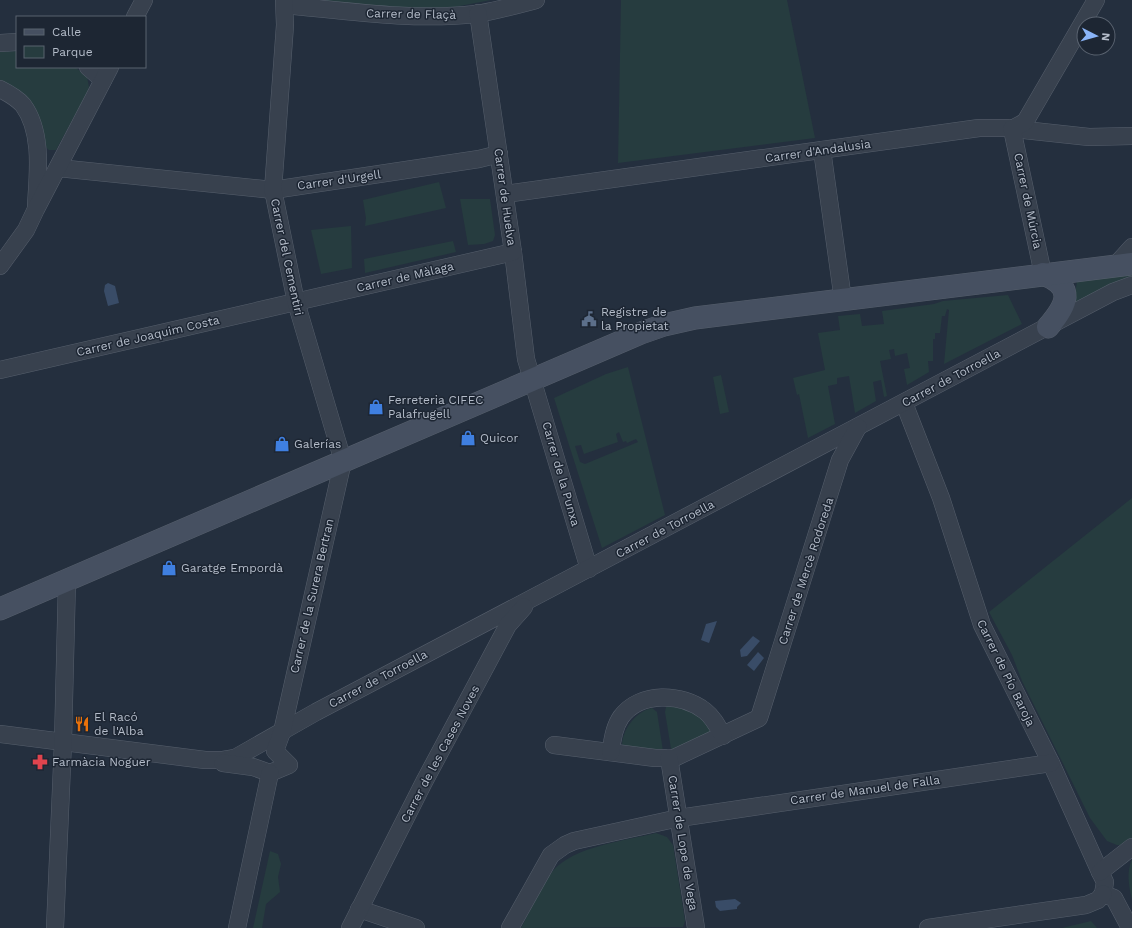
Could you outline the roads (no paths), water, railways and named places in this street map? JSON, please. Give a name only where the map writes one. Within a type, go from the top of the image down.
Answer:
[{"type":"street","points":[[136,16],[144,0]]},
{"type":"street","name":"Carrer de Flaçà","points":[[284,2],[392,16],[444,16],[478,13],[536,0]]},
{"type":"street","points":[[1012,128],[1025,122],[1096,0]]},
{"type":"street","name":"Carrer del Cementiri","points":[[284,2],[285,25],[273,190],[296,302],[343,461]]},
{"type":"street","name":"Carrer de Huelva","points":[[478,13],[505,194],[526,359],[533,379]]},
{"type":"street","points":[[0,43],[16,42]]},
{"type":"street","points":[[0,266],[26,230],[107,73],[91,68]]},
{"type":"street","points":[[0,89],[22,104],[29,117],[35,135],[38,176],[36,209]]},
{"type":"street","name":"Carrer d'Andalusia","points":[[505,194],[979,128],[1012,128],[1089,137],[1132,136]]},
{"type":"street","name":"Carrer de Múrcia","points":[[1012,128],[1043,274]]},
{"type":"street","points":[[36,146],[40,154],[46,158],[62,160]]},
{"type":"street","points":[[822,150],[843,300]]},
{"type":"street","name":"Carrer d'Urgell","points":[[62,160],[273,190],[480,159],[499,154]]},
{"type":"street","points":[[0,609],[664,324],[695,318],[1123,265],[1132,247]]},
{"type":"street","name":"Carrer de Màlaga","points":[[296,302],[513,252]]},
{"type":"street","name":"Carrer de Torroella","points":[[1043,274],[1056,279],[1062,284],[1064,293],[1063,306],[1058,315],[1048,326]]},
{"type":"street","name":"Carrer de Torroella","points":[[205,760],[235,758],[316,712],[1048,326],[1113,292],[1132,285]]},
{"type":"street","name":"Carrer de Joaquim Costa","points":[[0,370],[296,302]]},
{"type":"street","name":"Carrer de la Punxa","points":[[533,379],[589,569]]},
{"type":"street","name":"Carrer de Pío Baroja","points":[[904,403],[941,498],[982,625],[1051,763],[1105,882],[1103,894]]},
{"type":"street","name":"Carrer de Mercè Rodoreda","points":[[723,736],[759,718],[840,460],[858,427]]},
{"type":"street","name":"Carrer de la Surera Bertran","points":[[282,732],[343,461]]},
{"type":"street","points":[[55,928],[63,742],[67,580]]},
{"type":"street","name":"Carrer de les Cases Noves","points":[[350,928],[508,625],[522,609],[545,592]]},
{"type":"street","points":[[554,745],[611,752],[674,758],[723,736],[716,722],[706,712],[691,702],[680,699],[654,698],[641,702],[630,708],[621,717],[615,729],[611,752]]},
{"type":"street","points":[[237,928],[270,773],[289,765],[275,751],[282,732]]},
{"type":"street","name":"Carrer de Torroella","points":[[0,734],[205,760],[252,767],[270,773]]},
{"type":"street","name":"Carrer de Lope de Vega","points":[[669,758],[696,928]]},
{"type":"street","name":"Carrer de Manuel de Falla","points":[[510,928],[551,855],[564,845],[616,831],[679,818],[1051,763]]},
{"type":"street","points":[[1100,872],[1132,847]]},
{"type":"street","points":[[928,928],[1086,905],[1098,900],[1103,894],[1114,898],[1130,928]]},
{"type":"street","points":[[359,909],[416,928]]},
{"type":"water","points":[[108,283],[115,286],[119,303],[108,306],[104,291],[105,285]]},
{"type":"water","points":[[717,621],[709,643],[701,640],[706,624]]},
{"type":"water","points":[[753,636],[760,641],[747,656],[741,657],[740,650]]},
{"type":"water","points":[[758,652],[764,658],[754,671],[747,665]]},
{"type":"water","points":[[735,899],[741,903],[737,909],[720,911],[716,907],[715,901]]},
{"type":"place","name":"Registre de la Propietat","points":[[589,319]]},
{"type":"place","name":"Ferreteria CIFEC Palafrugell","points":[[376,407]]},
{"type":"place","name":"Quicor","points":[[468,438]]},
{"type":"place","name":"Galerías","points":[[282,444]]},
{"type":"place","name":"Garatge Empordà","points":[[169,568]]},
{"type":"place","name":"El Racó de l'Alba","points":[[82,724]]},
{"type":"place","name":"Farmàcia Noguer","points":[[40,762]]}]
